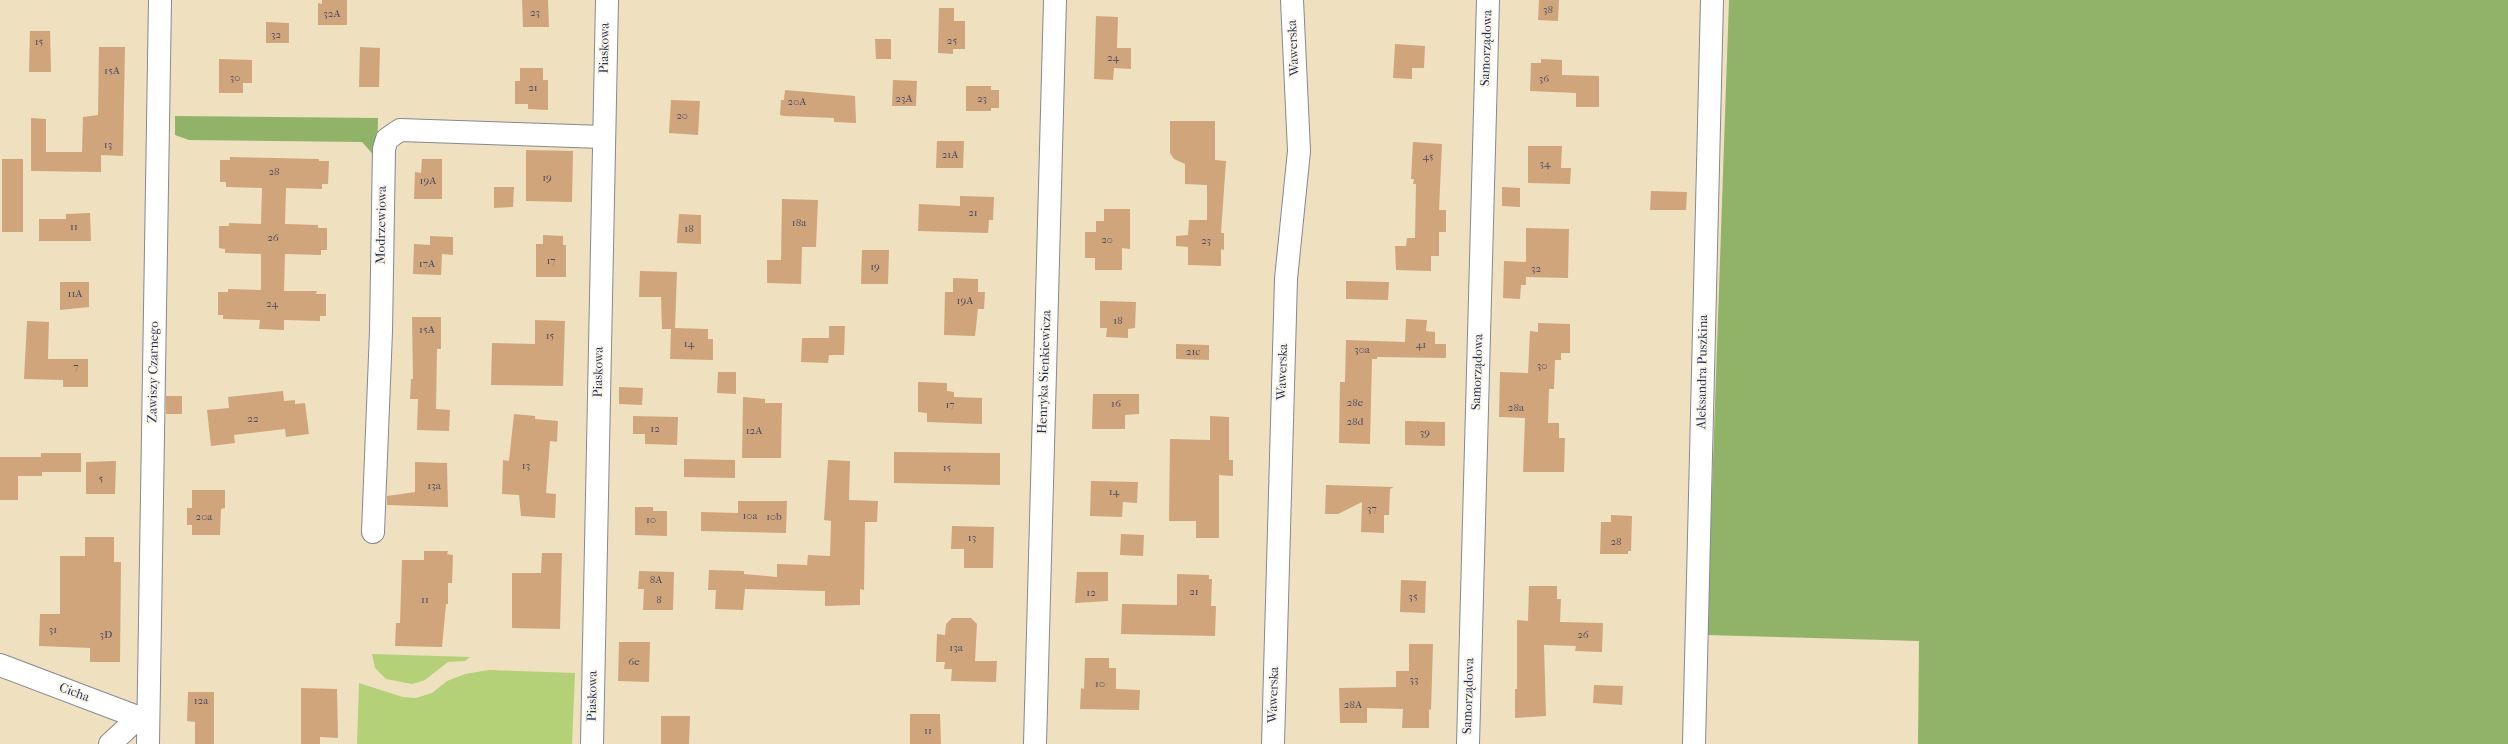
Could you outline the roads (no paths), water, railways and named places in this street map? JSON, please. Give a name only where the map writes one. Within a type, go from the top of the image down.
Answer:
[{"type":"street","name":"Zawiszy Czarnego","points":[[148,744],[143,720],[160,0]]},
{"type":"street","name":"Piaskowa","points":[[592,744],[603,137],[607,0]]},
{"type":"street","name":"Henryka Sienkiewicza","points":[[1035,744],[1055,0]]},
{"type":"street","name":"Wawerska","points":[[1273,744],[1286,279],[1299,151],[1292,0]]},
{"type":"street","name":"Samorządowa","points":[[1468,744],[1488,0]]},
{"type":"street","name":"Aleksandra Puszkina","points":[[1694,744],[1712,0]]},
{"type":"street","name":"Modrzewiowa","points":[[373,532],[381,331],[384,149],[387,139],[400,130],[603,137]]},
{"type":"street","name":"Cicha","points":[[0,665],[143,720]]},
{"type":"street","points":[[110,744],[143,720]]}]
